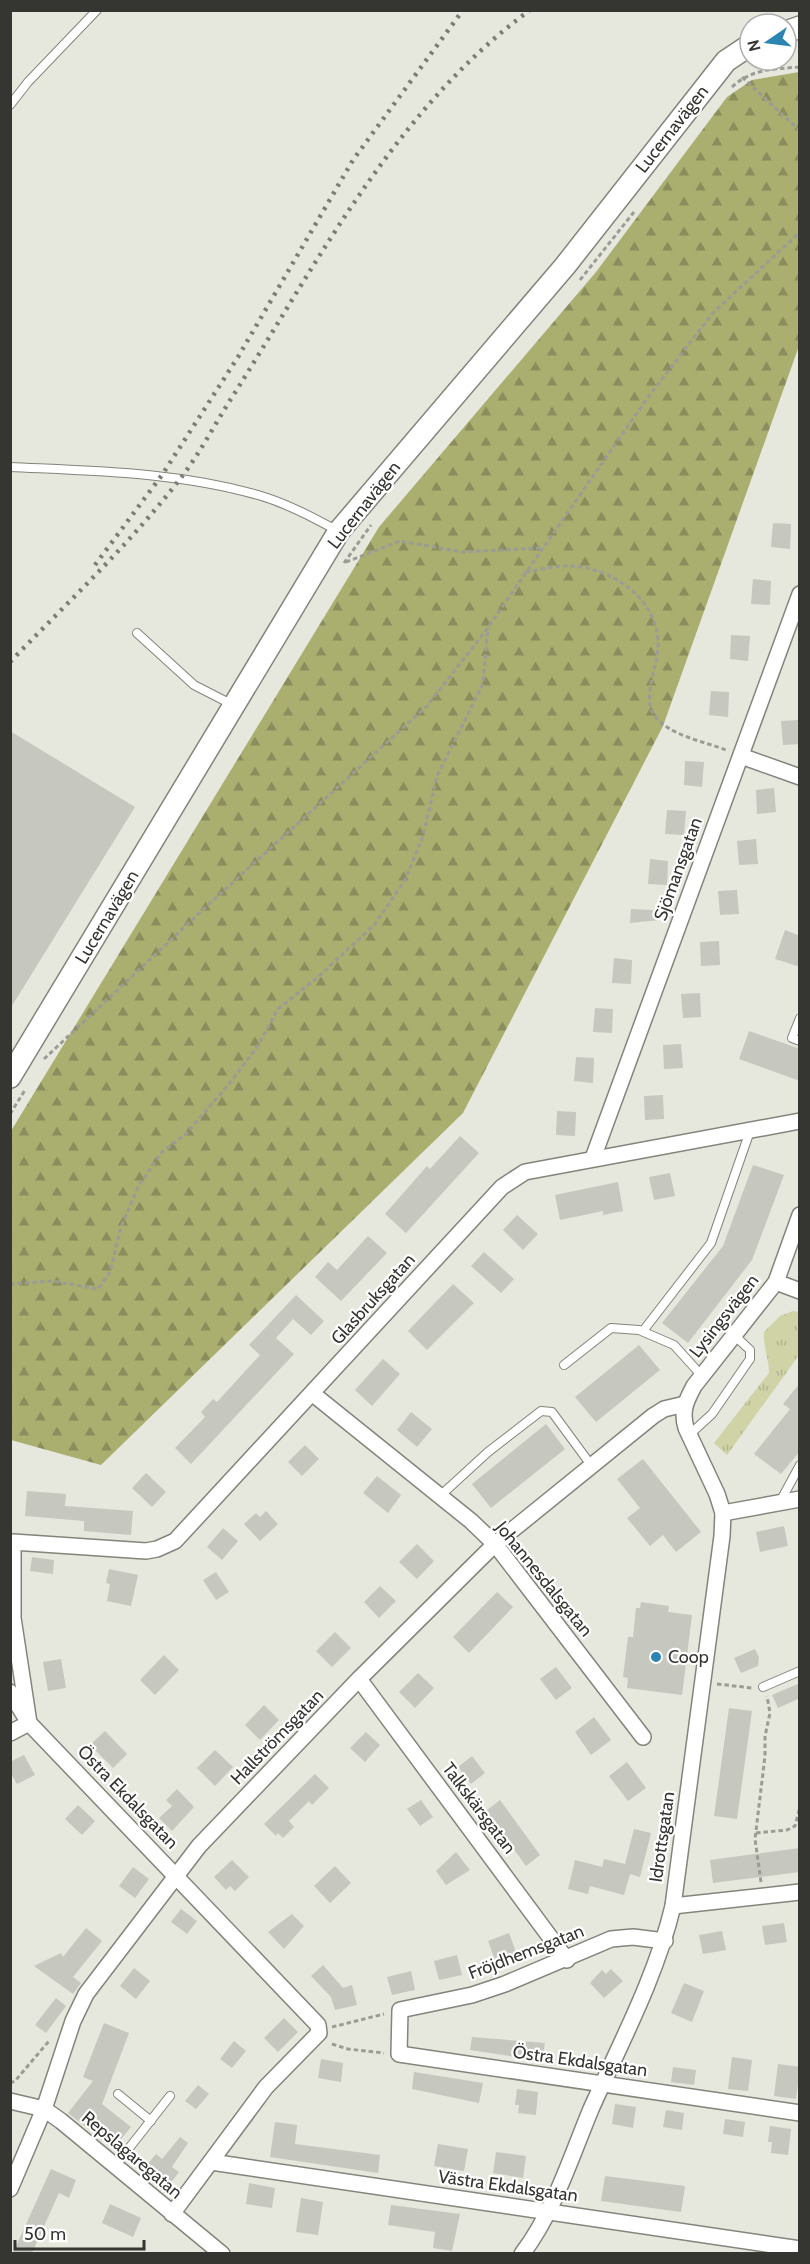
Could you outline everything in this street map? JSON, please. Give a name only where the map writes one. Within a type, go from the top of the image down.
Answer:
[{"type":"street","name":"Lucernavägen","points":[[18,1082],[234,706],[339,531],[566,266],[726,61],[738,53]]},
{"type":"street","name":"Sjömansgatan","points":[[593,1158],[800,594]]},
{"type":"street","points":[[741,756],[800,777]]},
{"type":"street","name":"Glasbruksgatan","points":[[29,1724],[13,1618],[13,1542],[146,1551],[166,1546],[184,1533],[502,1187],[525,1172],[800,1121]]},
{"type":"street","name":"Lysingsvägen","points":[[685,1404],[702,1376],[776,1282],[800,1215]]},
{"type":"street","points":[[776,1282],[800,1291]]},
{"type":"street","name":"Johannesdalsgatan","points":[[313,1394],[440,1496],[495,1544],[643,1737]]},
{"type":"street","name":"Idrottsgatan","points":[[522,2253],[547,2211],[634,2016],[665,1941],[673,1906],[722,1536],[723,1513],[682,1415],[685,1404]]},
{"type":"street","name":"Hallströmsgatan","points":[[10,2189],[44,2109],[73,2020],[86,1994],[199,1846],[359,1679],[495,1544],[653,1416],[664,1409],[685,1404]]},
{"type":"street","points":[[723,1513],[800,1499]]},
{"type":"street","name":"Talkskärsgatan","points":[[359,1679],[567,1960]]},
{"type":"street","name":"Östra Ekdalsgatan","points":[[10,1692],[29,1724],[315,2019],[319,2033]]},
{"type":"street","points":[[10,1733],[29,1724]]},
{"type":"street","points":[[673,1906],[800,1892]]},
{"type":"street","name":"Fröjdhemsgatan","points":[[400,2010],[472,1995],[567,1960],[611,1939],[633,1937],[665,1941]]},
{"type":"street","points":[[399,2054],[400,2010]]},
{"type":"street","points":[[172,2214],[266,2087],[319,2033]]},
{"type":"street","name":"Östra Ekdalsgatan","points":[[399,2054],[800,2113]]},
{"type":"street","name":"Repslagaregatan","points":[[10,2101],[44,2109],[222,2253]]},
{"type":"street","name":"Västra Ekdalsgatan","points":[[211,2162],[800,2249]]},
{"type":"lane","points":[[10,105],[28,82],[97,10]]},
{"type":"lane","points":[[10,467],[181,478],[259,495],[297,509],[339,531]]},
{"type":"lane","points":[[138,633],[194,685],[234,706]]},
{"type":"lane","points":[[800,1018],[792,1038],[800,1041]]},
{"type":"lane","points":[[643,1331],[711,1243],[751,1129]]},
{"type":"lane","points":[[564,1365],[611,1328],[643,1331],[674,1345],[702,1376]]},
{"type":"lane","points":[[689,1435],[712,1414],[750,1359],[750,1350],[734,1335]]},
{"type":"lane","points":[[440,1496],[488,1452],[541,1411],[552,1412],[591,1465]]},
{"type":"lane","points":[[780,1502],[800,1465]]},
{"type":"lane","points":[[763,1687],[800,1671]]},
{"type":"lane","points":[[118,2094],[151,2121]]},
{"type":"lane","points":[[115,2166],[170,2096]]},
{"type":"path","points":[[729,89],[742,77],[755,72],[800,67]]},
{"type":"path","points":[[742,77],[800,131]]},
{"type":"path","points":[[577,284],[635,211]]},
{"type":"path","points":[[54,1041],[42,1061],[208,904],[427,706],[488,627],[646,400],[712,314],[800,232]]},
{"type":"path","points":[[339,570],[374,522]]},
{"type":"path","points":[[344,562],[400,541],[462,552],[542,548]]},
{"type":"path","points":[[526,572],[572,566],[621,580],[641,599],[654,618],[658,644],[650,697],[652,711],[663,726],[741,756]]},
{"type":"path","points":[[10,1284],[52,1281],[98,1289],[110,1272],[121,1227],[138,1187],[161,1153],[186,1134],[229,1084],[257,1047],[278,1010],[317,978],[375,924],[405,880],[423,836],[437,776],[483,684],[488,627]]},
{"type":"path","points":[[10,1114],[18,1082]]},
{"type":"path","points":[[703,1682],[745,1689],[763,1687],[770,1701],[756,1833],[763,1896]]},
{"type":"path","points":[[756,1833],[787,1830],[795,1826],[800,1807]]},
{"type":"path","points":[[399,2054],[348,2049],[332,2044],[319,2033],[350,2021],[400,2010]]},
{"type":"path","points":[[10,2083],[15,2082],[53,2036],[73,2020]]},
{"type":"green space","points":[[799,72],[799,346],[663,726],[463,1113],[101,1465],[11,1440],[11,1131],[379,527],[596,272],[727,97],[752,80]]},
{"type":"green space","points":[[793,1311],[799,1312],[799,1355],[727,1455],[714,1443],[769,1373],[764,1332],[780,1316]]},
{"type":"building","points":[[773,523],[791,524],[790,549],[771,547]]},
{"type":"building","points":[[753,579],[771,581],[770,605],[751,604]]},
{"type":"building","points":[[731,635],[750,636],[748,661],[730,659]]},
{"type":"building","points":[[711,691],[729,692],[728,717],[709,715]]},
{"type":"building","points":[[800,720],[800,744],[783,745],[781,721]]},
{"type":"building","points":[[10,731],[135,807],[10,1009]]},
{"type":"building","points":[[685,761],[704,762],[702,787],[684,785]]},
{"type":"building","points":[[774,788],[776,812],[757,814],[756,790]]},
{"type":"building","points":[[667,810],[686,811],[684,835],[665,834]]},
{"type":"building","points":[[756,839],[758,864],[739,865],[737,841]]},
{"type":"building","points":[[650,859],[668,861],[667,885],[648,884]]},
{"type":"building","points":[[737,890],[739,914],[720,915],[718,891]]},
{"type":"building","points":[[631,909],[670,911],[670,919],[630,923]]},
{"type":"building","points":[[785,930],[800,936],[800,967],[775,959]]},
{"type":"building","points":[[719,941],[720,965],[701,966],[700,942]]},
{"type":"building","points":[[614,958],[632,960],[631,984],[612,983]]},
{"type":"building","points":[[700,993],[701,1017],[683,1018],[681,994]]},
{"type":"building","points":[[595,1008],[613,1009],[612,1033],[593,1032]]},
{"type":"building","points":[[749,1031],[800,1049],[800,1081],[739,1059]]},
{"type":"building","points":[[681,1044],[683,1068],[664,1069],[663,1045]]},
{"type":"building","points":[[576,1057],[594,1058],[593,1083],[574,1081]]},
{"type":"building","points":[[663,1095],[664,1119],[645,1120],[644,1096]]},
{"type":"building","points":[[557,1111],[576,1112],[575,1136],[556,1135]]},
{"type":"building","points":[[460,1136],[479,1153],[406,1233],[385,1214],[427,1166],[430,1169]]},
{"type":"building","points":[[753,1165],[784,1175],[752,1260],[688,1343],[662,1323],[723,1246]]},
{"type":"building","points":[[670,1173],[675,1196],[654,1200],[649,1177]]},
{"type":"building","points":[[618,1182],[623,1211],[603,1215],[603,1211],[560,1220],[555,1195]]},
{"type":"building","points":[[517,1215],[538,1234],[523,1250],[503,1230]]},
{"type":"building","points":[[368,1236],[387,1253],[341,1301],[315,1277],[328,1262],[337,1270]]},
{"type":"building","points":[[484,1252],[514,1279],[501,1293],[471,1266]]},
{"type":"building","points":[[453,1284],[474,1303],[427,1350],[408,1331]]},
{"type":"building","points":[[296,1295],[324,1321],[311,1335],[293,1319],[276,1338],[294,1354],[191,1464],[175,1448],[205,1417],[201,1412],[213,1399],[217,1402],[260,1355],[249,1345]]},
{"type":"building","points":[[639,1345],[660,1370],[596,1422],[575,1397]]},
{"type":"building","points":[[383,1359],[400,1374],[372,1406],[355,1390]]},
{"type":"building","points":[[800,1383],[800,1451],[781,1474],[754,1454],[790,1409],[783,1404]]},
{"type":"building","points":[[411,1412],[432,1429],[417,1447],[397,1430]]},
{"type":"building","points":[[546,1424],[565,1449],[491,1508],[472,1484]]},
{"type":"building","points":[[305,1445],[319,1459],[302,1476],[288,1462]]},
{"type":"building","points":[[643,1459],[701,1532],[676,1552],[663,1535],[650,1546],[627,1518],[640,1508],[617,1479]]},
{"type":"building","points":[[146,1473],[166,1492],[152,1507],[132,1488]]},
{"type":"building","points":[[377,1476],[401,1495],[388,1513],[363,1493]]},
{"type":"building","points":[[27,1491],[66,1494],[65,1506],[133,1511],[131,1535],[84,1531],[84,1521],[25,1516]]},
{"type":"building","points":[[266,1511],[278,1524],[260,1541],[244,1524],[256,1513],[260,1517]]},
{"type":"building","points":[[784,1526],[788,1546],[760,1552],[756,1532]]},
{"type":"building","points":[[223,1528],[238,1541],[222,1560],[207,1547]]},
{"type":"building","points":[[417,1544],[434,1561],[417,1579],[399,1562]]},
{"type":"building","points":[[32,1557],[54,1560],[53,1574],[30,1571]]},
{"type":"building","points":[[109,1569],[138,1575],[131,1606],[107,1601],[110,1584],[106,1583]]},
{"type":"building","points":[[216,1572],[229,1592],[216,1600],[203,1580]]},
{"type":"building","points":[[380,1586],[396,1601],[379,1618],[364,1602]]},
{"type":"building","points":[[497,1592],[513,1607],[469,1653],[453,1637]]},
{"type":"building","name":"Coop","points":[[641,1602],[669,1606],[668,1612],[692,1615],[682,1695],[627,1688],[628,1678],[623,1677],[628,1637],[633,1637],[636,1608],[640,1608]]},
{"type":"building","points":[[335,1632],[351,1648],[332,1667],[316,1651]]},
{"type":"building","points":[[755,1649],[759,1657],[758,1666],[741,1673],[734,1658]]},
{"type":"building","points":[[164,1655],[179,1670],[155,1695],[140,1680]]},
{"type":"building","points":[[61,1659],[66,1688],[48,1691],[43,1662]]},
{"type":"building","points":[[556,1667],[572,1688],[556,1700],[540,1679]]},
{"type":"building","points":[[418,1673],[434,1688],[415,1708],[399,1692]]},
{"type":"building","points":[[800,1683],[800,1698],[778,1708],[772,1695]]},
{"type":"building","points":[[264,1705],[279,1720],[260,1740],[245,1725]]},
{"type":"building","points":[[729,1708],[752,1711],[737,1819],[714,1816]]},
{"type":"building","points":[[594,1717],[611,1740],[591,1755],[575,1732]]},
{"type":"building","points":[[105,1731],[127,1754],[113,1768],[90,1745]]},
{"type":"building","points":[[366,1732],[380,1745],[365,1762],[350,1748]]},
{"type":"building","points":[[215,1750],[233,1767],[215,1786],[197,1768]]},
{"type":"building","points":[[24,1755],[35,1775],[17,1784],[10,1772],[10,1762]]},
{"type":"building","points":[[472,1756],[485,1773],[471,1784],[458,1767]]},
{"type":"building","points":[[627,1762],[646,1788],[628,1801],[609,1776]]},
{"type":"building","points":[[315,1774],[329,1788],[312,1805],[309,1801],[289,1821],[294,1827],[283,1838],[278,1833],[276,1836],[264,1824]]},
{"type":"building","points":[[177,1789],[194,1807],[172,1831],[159,1818],[172,1806],[166,1800]]},
{"type":"building","points":[[421,1800],[433,1817],[420,1826],[407,1809]]},
{"type":"building","points":[[500,1800],[540,1855],[526,1866],[486,1811]]},
{"type":"building","points":[[78,1805],[95,1821],[82,1835],[65,1819]]},
{"type":"building","points":[[634,1829],[651,1833],[640,1877],[630,1874],[624,1895],[590,1886],[588,1894],[568,1889],[575,1860],[602,1867],[604,1859],[625,1864]]},
{"type":"building","points":[[800,1848],[800,1872],[713,1883],[710,1860]]},
{"type":"building","points":[[456,1852],[470,1870],[446,1885],[436,1871]]},
{"type":"building","points":[[232,1860],[249,1877],[235,1891],[230,1886],[226,1890],[214,1877]]},
{"type":"building","points":[[335,1866],[351,1883],[330,1903],[314,1886]]},
{"type":"building","points":[[133,1867],[149,1879],[135,1898],[119,1886]]},
{"type":"building","points":[[181,1909],[197,1921],[187,1934],[171,1922]]},
{"type":"building","points":[[292,1914],[304,1926],[284,1949],[268,1932]]},
{"type":"building","points":[[784,1923],[787,1942],[765,1945],[762,1926]]},
{"type":"building","points":[[86,1928],[102,1941],[73,1977],[81,1983],[73,1994],[34,1966],[61,1953],[63,1957]]},
{"type":"building","points":[[722,1931],[726,1950],[703,1954],[699,1935]]},
{"type":"building","points":[[509,1933],[517,1955],[496,1963],[488,1941]]},
{"type":"building","points":[[457,1955],[462,1975],[439,1980],[434,1961]]},
{"type":"building","points":[[323,1965],[343,1988],[352,1985],[357,2005],[335,2010],[331,1997],[311,1976]]},
{"type":"building","points":[[134,1968],[150,1981],[136,1999],[120,1986]]},
{"type":"building","points":[[611,1969],[623,1981],[604,1998],[590,1983],[602,1970],[606,1974]]},
{"type":"building","points":[[411,1971],[415,1990],[392,1995],[387,1977]]},
{"type":"building","points":[[684,1983],[704,1991],[692,2022],[671,2013]]},
{"type":"building","points":[[56,1998],[66,2006],[46,2033],[35,2025]]},
{"type":"building","points":[[284,2018],[298,2032],[278,2052],[264,2038]]},
{"type":"building","points":[[104,2023],[129,2033],[102,2104],[131,2127],[113,2149],[68,2113],[93,2081],[83,2077]]},
{"type":"building","points":[[472,2037],[545,2043],[542,2061],[470,2050]]},
{"type":"building","points":[[234,2041],[246,2051],[232,2068],[220,2059]]},
{"type":"building","points":[[732,2057],[752,2060],[748,2091],[728,2089]]},
{"type":"building","points":[[321,2059],[343,2063],[341,2082],[318,2078]]},
{"type":"building","points":[[778,2064],[800,2067],[796,2099],[774,2096]]},
{"type":"building","points":[[673,2067],[696,2070],[694,2085],[671,2082]]},
{"type":"building","points":[[414,2072],[483,2083],[479,2103],[412,2089]]},
{"type":"building","points":[[198,2085],[209,2094],[196,2109],[185,2101]]},
{"type":"building","points":[[517,2089],[538,2092],[536,2115],[518,2113],[519,2105],[515,2105]]},
{"type":"building","points":[[615,2104],[636,2107],[633,2128],[612,2124]]},
{"type":"building","points":[[666,2110],[684,2113],[682,2130],[663,2127]]},
{"type":"building","points":[[725,2119],[745,2122],[743,2137],[723,2134]]},
{"type":"building","points":[[275,2122],[297,2125],[295,2144],[380,2155],[378,2173],[270,2157]]},
{"type":"building","points":[[770,2126],[791,2129],[788,2155],[771,2153],[772,2142],[768,2142]]},
{"type":"building","points":[[180,2137],[188,2143],[172,2167],[179,2172],[166,2189],[142,2171],[156,2154],[162,2159]]},
{"type":"building","points":[[438,2144],[468,2149],[464,2171],[434,2166]]},
{"type":"building","points":[[496,2152],[526,2156],[523,2178],[493,2173]]},
{"type":"building","points":[[51,2169],[76,2180],[69,2198],[59,2193],[32,2253],[13,2253]]},
{"type":"building","points":[[605,2176],[685,2186],[681,2212],[601,2201]]},
{"type":"building","points":[[249,2183],[275,2188],[272,2208],[246,2204]]},
{"type":"building","points":[[301,2198],[323,2202],[318,2235],[296,2232]]},
{"type":"building","points":[[110,2204],[141,2218],[133,2237],[102,2223]]},
{"type":"building","points":[[391,2205],[460,2214],[452,2251],[433,2248],[435,2232],[388,2225]]},
{"type":"railway","points":[[95,565],[162,475],[238,357],[353,160],[463,10]]},
{"type":"railway","points":[[10,662],[119,550],[188,469],[332,237],[365,186],[401,138],[440,91],[483,49],[530,10]]},
{"type":"place","name":"Coop","points":[[656,1657]]}]
